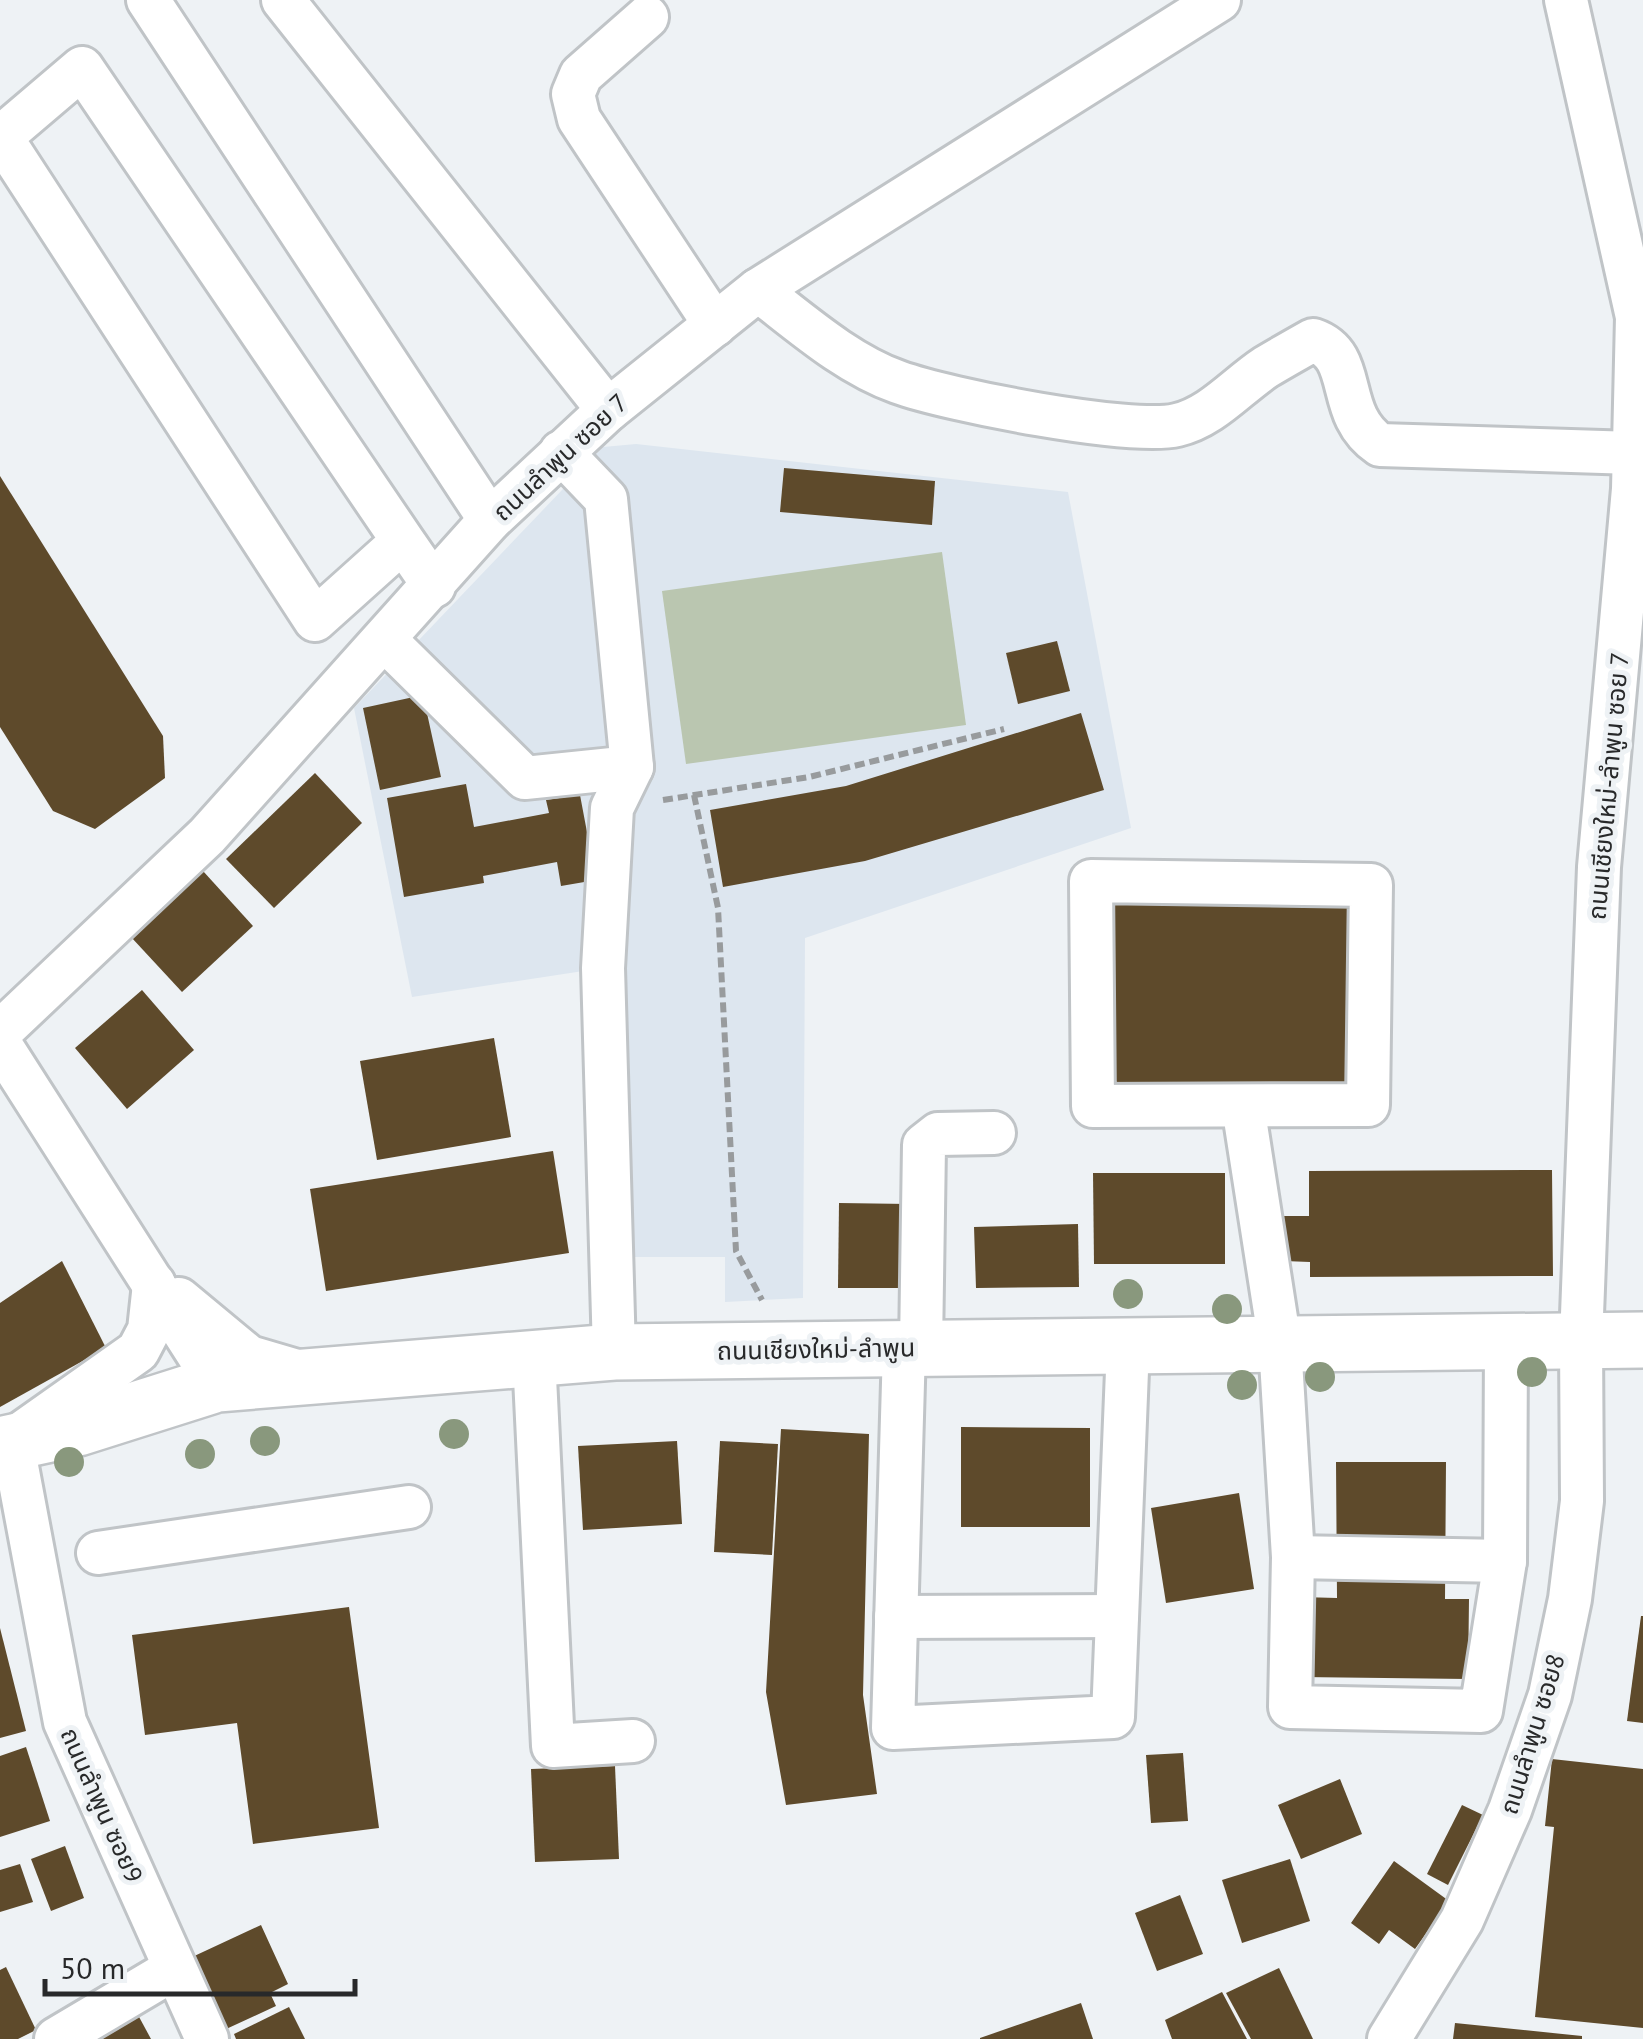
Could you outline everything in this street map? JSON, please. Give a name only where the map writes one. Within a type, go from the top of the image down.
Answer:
[{"type":"main road","name":"ถนนเชียงใหม่-ลำพูน","points":[[6,1442],[78,1428],[217,1384],[614,1352],[1643,1340]]},
{"type":"street","points":[[148,0],[490,520]]},
{"type":"street","points":[[283,0],[608,410]]},
{"type":"street","name":"ถนนลำพูน ซอย 7","points":[[0,1032],[207,836],[490,520],[608,410],[758,290],[1219,0]]},
{"type":"street","name":"ถนนเชียงใหม่-ลำพูน ซอย 7","points":[[1566,0],[1637,317],[1637,476],[1626,746],[1599,867],[1581,1341]]},
{"type":"street","points":[[647,17],[581,75],[573,94],[579,119],[715,325]]},
{"type":"street","points":[[403,541],[315,620],[0,137],[82,68],[434,586]]},
{"type":"street","points":[[758,290],[824,340],[897,382],[1022,410],[1143,427],[1176,425],[1202,415],[1265,368],[1313,340],[1328,345],[1339,356],[1352,416],[1363,433],[1380,445],[1637,476]]},
{"type":"street","points":[[561,452],[606,499],[632,767],[612,808],[603,968],[614,1352]]},
{"type":"street","points":[[386,640],[525,778],[632,767]]},
{"type":"street","points":[[1091,882],[1371,885],[1368,1105],[1243,1106],[1093,1106],[1091,882]]},
{"type":"street","points":[[0,1044],[217,1384]]},
{"type":"street","points":[[1243,1106],[1280,1344],[1293,1556],[1290,1707],[1482,1711],[1505,1561],[1506,1341]]},
{"type":"street","points":[[994,1133],[938,1134],[924,1144],[893,1728],[1113,1717],[1128,1346]]},
{"type":"street","points":[[148,1275],[249,1357],[309,1375]]},
{"type":"street","points":[[6,1442],[138,1351],[149,1330],[148,1275]]},
{"type":"street","name":"ถนนลำพูน ซอย8","points":[[1389,2039],[1462,1920],[1510,1810],[1550,1695],[1570,1599],[1582,1502],[1581,1341]]},
{"type":"street","points":[[534,1357],[554,1746],[633,1741]]},
{"type":"street","name":"ถนนลำพูน ซอย9","points":[[6,1442],[65,1722],[207,2039]]},
{"type":"street","points":[[98,1553],[410,1506]]},
{"type":"street","points":[[1293,1556],[1505,1561]]},
{"type":"street","points":[[896,1617],[1117,1616]]},
{"type":"street","points":[[56,2039],[174,1969]]},
{"type":"path","points":[[612,808],[809,778],[1004,729]]},
{"type":"path","points":[[694,796],[718,908],[736,1251],[762,1300]]},
{"type":"shaded area","points":[[636,444],[1068,492],[1131,828],[805,938],[803,1298],[725,1302],[725,1257],[622,1257],[603,968],[412,997],[354,708],[603,447]]},
{"type":"green space","points":[[942,552],[966,725],[686,764],[662,591]]},
{"type":"building","points":[[784,468],[935,481],[932,525],[780,512]]},
{"type":"building","points":[[0,476],[163,736],[165,778],[95,829],[53,811],[0,727]]},
{"type":"building","points":[[1057,641],[1070,691],[1018,704],[1006,653]]},
{"type":"building","points":[[423,695],[441,777],[380,790],[363,708]]},
{"type":"building","points":[[1081,713],[1104,790],[865,861],[723,887],[710,810],[846,786]]},
{"type":"building","points":[[315,773],[362,823],[274,908],[226,859]]},
{"type":"building","points":[[466,784],[474,827],[549,813],[546,800],[580,795],[596,880],[561,886],[557,862],[483,876],[484,883],[404,897],[387,798]]},
{"type":"building","points":[[203,871],[253,926],[182,992],[131,937]]},
{"type":"building","points":[[1354,901],[1354,1085],[1102,1085],[1101,902]]},
{"type":"building","points":[[142,990],[194,1050],[127,1109],[75,1048]]},
{"type":"building","points":[[494,1038],[511,1137],[377,1160],[360,1061]]},
{"type":"building","points":[[553,1151],[569,1253],[326,1291],[310,1189]]},
{"type":"building","points":[[1552,1170],[1553,1276],[1310,1277],[1310,1262],[1284,1261],[1284,1216],[1309,1216],[1309,1171]]},
{"type":"building","points":[[1093,1173],[1225,1173],[1225,1264],[1094,1264]]},
{"type":"building","points":[[839,1203],[909,1204],[908,1288],[838,1288]]},
{"type":"building","points":[[1078,1224],[1079,1287],[976,1288],[974,1227]]},
{"type":"building","points":[[62,1261],[106,1348],[0,1407],[0,1303]]},
{"type":"building","points":[[961,1427],[1090,1428],[1090,1527],[961,1527]]},
{"type":"building","points":[[781,1429],[869,1434],[863,1695],[877,1794],[786,1805],[766,1692]]},
{"type":"building","points":[[677,1441],[682,1524],[583,1530],[578,1446]]},
{"type":"building","points":[[720,1441],[778,1444],[772,1555],[714,1552]]},
{"type":"building","points":[[1336,1462],[1446,1462],[1445,1599],[1469,1599],[1468,1679],[1301,1677],[1301,1597],[1337,1598]]},
{"type":"building","points":[[1239,1493],[1254,1589],[1166,1603],[1151,1508]]},
{"type":"building","points":[[349,1607],[379,1828],[253,1844],[237,1723],[145,1735],[132,1635]]},
{"type":"building","points":[[1643,1616],[1643,1723],[1627,1721]]},
{"type":"building","points":[[0,1628],[26,1731],[0,1738]]},
{"type":"building","points":[[26,1747],[50,1821],[0,1837],[0,1756]]},
{"type":"building","points":[[1183,1753],[1188,1821],[1151,1823],[1146,1755]]},
{"type":"building","points":[[1552,1759],[1643,1769],[1643,2028],[1535,2017],[1554,1827],[1545,1826]]},
{"type":"building","points":[[615,1766],[619,1859],[535,1862],[531,1769]]},
{"type":"building","points":[[1340,1779],[1362,1834],[1301,1859],[1278,1805]]},
{"type":"building","points":[[1462,1805],[1483,1815],[1448,1885],[1427,1874]]},
{"type":"building","points":[[65,1846],[84,1898],[51,1911],[31,1859]]},
{"type":"building","points":[[1290,1859],[1310,1921],[1242,1943],[1222,1880]]},
{"type":"building","points":[[1394,1861],[1449,1901],[1415,1949],[1389,1930],[1379,1944],[1351,1923]]},
{"type":"building","points":[[20,1864],[33,1902],[0,1912],[0,1870]]},
{"type":"building","points":[[1180,1895],[1203,1954],[1157,1971],[1135,1913]]},
{"type":"building","points":[[261,1925],[288,1984],[270,1993],[276,2006],[224,2030],[190,1958]]},
{"type":"building","points":[[6,1967],[36,2030],[18,2039],[0,2039],[0,1970]]},
{"type":"building","points":[[1279,1968],[1313,2039],[1251,2039],[1226,1993]]},
{"type":"building","points":[[1222,1992],[1247,2039],[1172,2039],[1165,2020]]},
{"type":"building","points":[[1081,2003],[1093,2039],[980,2039],[980,2038]]},
{"type":"building","points":[[289,2007],[305,2039],[236,2039],[234,2034]]},
{"type":"building","points":[[138,2015],[151,2039],[98,2039]]},
{"type":"building","points":[[1455,2023],[1582,2036],[1582,2039],[1453,2039]]}]
